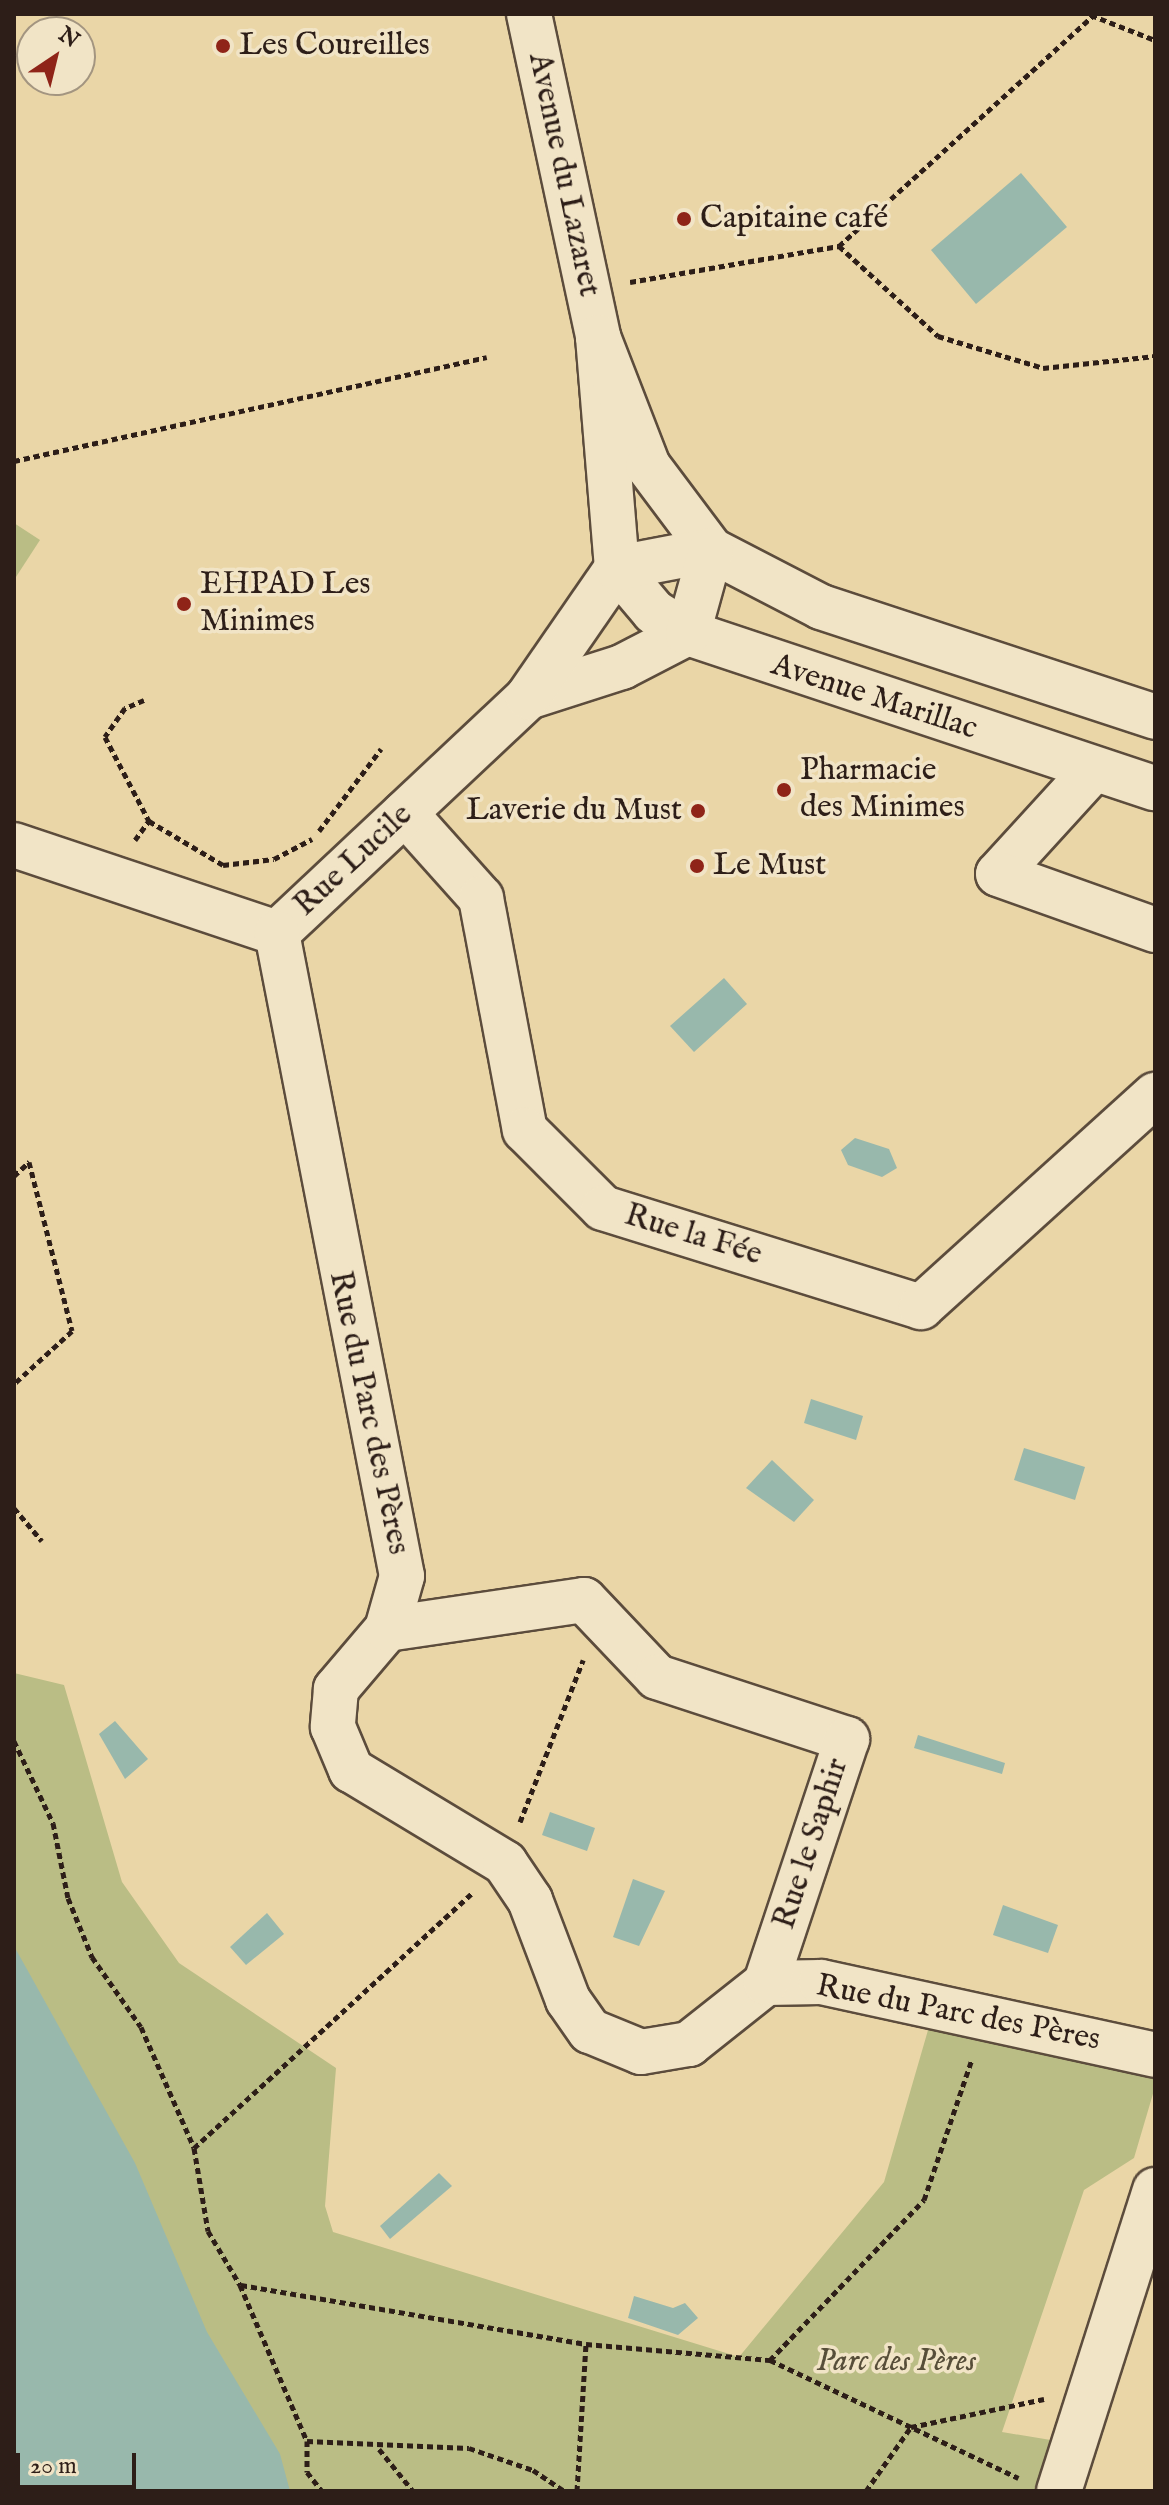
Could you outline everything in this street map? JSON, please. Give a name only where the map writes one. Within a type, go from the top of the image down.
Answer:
[{"type":"street","name":"Avenue du Lazaret","points":[[529,14],[598,337],[617,568]]},
{"type":"street","name":"Avenue du Lazaret","points":[[598,337],[648,466],[711,550]]},
{"type":"street","points":[[688,633],[711,550]]},
{"type":"street","points":[[617,568],[711,550],[821,607],[1155,717]]},
{"type":"street","name":"Avenue Marillac","points":[[617,568],[654,612],[688,633],[1155,788]]},
{"type":"street","name":"Rue Lucile","points":[[14,845],[277,933],[528,697],[617,568]]},
{"type":"street","name":"Rue Lucile","points":[[528,697],[622,667],[688,633]]},
{"type":"street","points":[[1094,769],[998,874],[1155,930]]},
{"type":"street","name":"Rue la Fée","points":[[405,813],[481,898],[525,1130],[603,1208],[921,1307],[1155,1095]]},
{"type":"street","name":"Rue du Parc des Pères","points":[[277,933],[402,1576],[387,1629],[336,1689],[333,1727],[351,1770],[505,1863],[530,1900],[568,2000],[590,2031],[641,2052],[689,2044],[766,1983],[821,1982],[1155,2055]]},
{"type":"street","points":[[387,1629],[584,1600],[600,1617]]},
{"type":"street","name":"Rue le Saphir","points":[[600,1617],[657,1677],[847,1739],[766,1983]]},
{"type":"street","points":[[1046,2488],[1086,2412],[1155,2190]]},
{"type":"path","points":[[588,290],[839,246],[1091,15],[1155,40]]},
{"type":"path","points":[[839,246],[938,336],[1043,368],[1155,356]]},
{"type":"path","points":[[14,461],[487,357]]},
{"type":"path","points":[[144,700],[125,708],[105,737],[122,781],[149,821],[223,865],[274,859],[314,837],[381,749]]},
{"type":"path","points":[[14,1176],[29,1162],[72,1331],[14,1384]]},
{"type":"path","points":[[14,1508],[42,1541]]},
{"type":"path","points":[[194,2148],[505,1863],[600,1617]]},
{"type":"path","points":[[14,1741],[53,1823],[68,1898],[92,1957],[141,2027],[194,2148],[208,2231],[240,2285],[307,2441],[307,2472],[322,2491]]},
{"type":"path","points":[[770,2360],[924,2200],[983,2017]]},
{"type":"path","points":[[240,2285],[586,2344],[770,2360],[1046,2488]]},
{"type":"path","points":[[577,2491],[586,2344]]},
{"type":"path","points":[[866,2491],[911,2427],[1038,2398],[1086,2412]]},
{"type":"path","points":[[307,2441],[379,2448],[469,2448],[533,2470],[564,2491]]},
{"type":"path","points":[[379,2448],[413,2491]]},
{"type":"path","points":[[350,2491],[360,2491]]},
{"type":"green space","points":[[14,523],[40,540],[14,580]]},
{"type":"green space","name":"Parc des Pères","points":[[14,1673],[64,1685],[122,1882],[179,1963],[336,2068],[325,2206],[333,2232],[739,2357],[884,2182],[935,2006],[1155,2055],[1155,2087],[1134,2158],[1084,2190],[1002,2432],[1075,2444],[1068,2491],[14,2491]]},
{"type":"shaded area","points":[[1021,173],[1067,227],[976,304],[931,250]]},
{"type":"shaded area","points":[[724,978],[747,1004],[694,1052],[670,1026]]},
{"type":"shaded area","points":[[855,1138],[889,1149],[897,1168],[882,1177],[848,1165],[841,1150]]},
{"type":"shaded area","points":[[811,1399],[863,1416],[856,1440],[804,1423]]},
{"type":"shaded area","points":[[1024,1448],[1085,1467],[1075,1500],[1014,1480]]},
{"type":"shaded area","points":[[772,1460],[814,1500],[794,1522],[746,1488]]},
{"type":"shaded area","points":[[115,1721],[148,1759],[125,1779],[99,1734]]},
{"type":"shaded area","points":[[918,1735],[1005,1763],[1002,1774],[914,1748]]},
{"type":"shaded area","points":[[550,1812],[595,1828],[587,1851],[542,1835]]},
{"type":"shaded area","points":[[633,1879],[665,1891],[639,1946],[613,1937]]},
{"type":"shaded area","points":[[1003,1905],[1058,1925],[1048,1953],[993,1935]]},
{"type":"shaded area","points":[[267,1913],[284,1934],[246,1965],[230,1947]]},
{"type":"shaded area","points":[[14,1946],[135,2163],[207,2332],[280,2454],[290,2491],[14,2491]]},
{"type":"shaded area","points":[[439,2173],[452,2186],[390,2239],[380,2226]]},
{"type":"shaded area","points":[[634,2296],[673,2308],[685,2303],[698,2318],[678,2335],[628,2318]]},
{"type":"place","name":"Les Coureilles","points":[[223,46]]},
{"type":"place","name":"Capitaine café","points":[[684,219]]},
{"type":"place","name":"EHPAD Les Minimes","points":[[184,604]]},
{"type":"place","name":"Pharmacie des Minimes","points":[[784,790]]},
{"type":"place","name":"Laverie du Must","points":[[698,811]]},
{"type":"place","name":"Le Must","points":[[697,866]]}]
